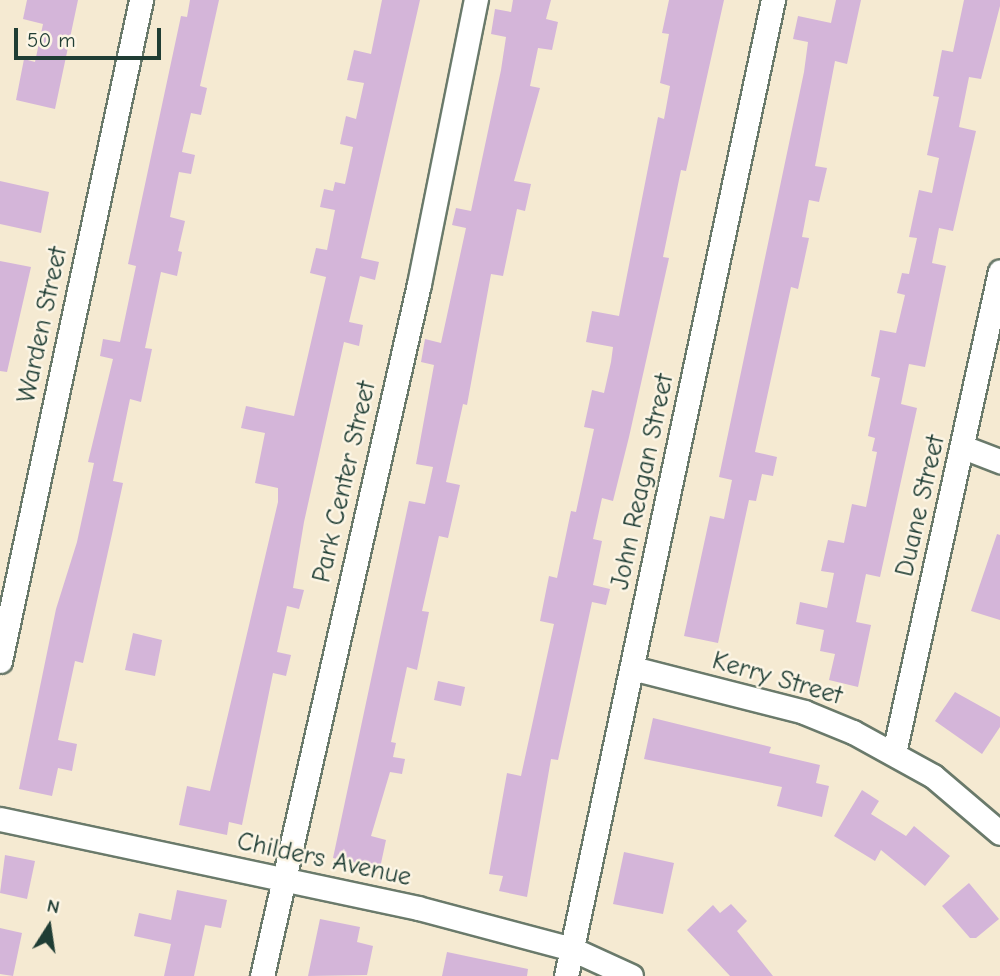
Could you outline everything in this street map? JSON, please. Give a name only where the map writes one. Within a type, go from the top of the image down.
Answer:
[{"type":"street","name":"Warden Street","points":[[0,661],[141,0]]},
{"type":"street","name":"Park Center Street","points":[[262,976],[419,284],[476,0]]},
{"type":"street","name":"John Reagan Street","points":[[566,976],[773,0]]},
{"type":"street","name":"Duane Street","points":[[894,753],[1000,272]]},
{"type":"street","points":[[963,447],[1000,461]]},
{"type":"street","name":"Kerry Street","points":[[632,668],[804,712],[894,753],[933,776],[1000,833]]},
{"type":"street","name":"Childers Avenue","points":[[0,819],[418,908],[572,949],[631,976]]},
{"type":"building","points":[[27,0],[78,0],[55,109],[16,100],[24,59],[35,62],[43,24],[23,19]]},
{"type":"building","points":[[190,0],[219,0],[200,86],[207,88],[201,115],[191,113],[182,152],[195,155],[191,174],[179,172],[170,217],[185,221],[178,251],[182,252],[177,276],[161,272],[145,348],[152,349],[141,402],[130,399],[113,481],[123,483],[83,663],[75,661],[58,740],[77,744],[72,771],[58,768],[52,796],[19,789],[56,609],[77,542],[94,463],[88,462],[113,359],[100,356],[103,339],[120,342],[136,266],[128,264],[181,16],[187,17]]},
{"type":"building","points":[[382,0],[420,0],[361,258],[379,262],[375,280],[360,276],[349,322],[363,325],[359,346],[344,342],[304,522],[293,588],[304,590],[299,609],[287,606],[277,652],[291,655],[286,676],[273,673],[242,825],[229,822],[227,835],[179,825],[187,786],[210,791],[278,502],[278,488],[255,483],[265,433],[241,428],[246,406],[294,416],[326,277],[310,273],[316,248],[327,250],[335,210],[320,207],[324,189],[333,191],[335,182],[345,184],[353,147],[340,144],[346,116],[356,119],[364,83],[347,80],[354,50],[371,54]]},
{"type":"building","points":[[513,0],[551,0],[546,19],[558,22],[552,50],[538,48],[530,86],[540,88],[514,181],[531,184],[525,211],[517,209],[503,276],[491,274],[467,405],[463,404],[446,482],[460,485],[448,538],[439,536],[422,611],[429,612],[417,670],[407,667],[391,742],[396,743],[393,757],[405,759],[402,774],[390,772],[371,836],[386,840],[380,868],[333,858],[409,501],[425,504],[433,467],[416,464],[434,365],[421,362],[425,339],[441,343],[466,228],[452,225],[456,208],[471,211],[501,70],[506,37],[491,34],[495,9],[511,12]]},
{"type":"building","points":[[669,0],[724,0],[686,171],[681,170],[663,257],[669,258],[629,437],[613,501],[602,498],[593,539],[602,541],[593,585],[610,589],[606,605],[592,602],[558,760],[551,759],[527,897],[499,891],[503,876],[489,874],[507,773],[521,776],[554,624],[540,621],[549,576],[557,578],[571,511],[576,512],[594,429],[584,427],[592,390],[604,393],[611,362],[613,347],[586,342],[592,311],[619,316],[658,117],[664,119],[670,86],[660,83],[669,34],[662,33]]},
{"type":"building","points":[[836,0],[861,0],[847,64],[835,61],[815,166],[827,168],[819,202],[809,200],[802,237],[809,238],[798,289],[791,287],[755,452],[777,457],[773,476],[762,474],[756,501],[749,500],[718,643],[684,636],[710,516],[724,519],[732,480],[719,477],[804,72],[808,42],[793,39],[798,16],[831,23]]},
{"type":"building","points":[[964,0],[1000,0],[1000,6],[981,79],[969,77],[959,127],[976,131],[953,231],[939,228],[932,263],[946,266],[925,367],[909,364],[901,404],[917,408],[880,577],[866,574],[856,622],[871,625],[858,687],[829,680],[835,654],[820,651],[824,630],[796,624],[800,602],[827,608],[834,573],[821,571],[828,540],[844,543],[852,504],[866,507],[877,452],[872,451],[875,438],[868,436],[880,378],[871,376],[880,330],[896,333],[905,295],[897,293],[902,273],[909,274],[917,238],[909,237],[919,190],[932,193],[939,158],[927,155],[939,97],[933,96],[942,50],[953,52]]},
{"type":"building","points":[[0,181],[49,192],[41,233],[0,224]]},
{"type":"building","points":[[0,261],[31,267],[7,372],[0,371]]},
{"type":"building","points":[[997,534],[1000,535],[1000,620],[971,611]]},
{"type":"building","points":[[133,633],[162,640],[155,676],[125,670]]},
{"type":"building","points":[[438,681],[465,687],[461,706],[434,700]]},
{"type":"building","points":[[955,692],[1000,717],[1000,727],[982,754],[935,721]]},
{"type":"building","points":[[653,718],[771,747],[769,753],[820,765],[816,783],[829,786],[822,817],[777,806],[782,787],[644,759]]},
{"type":"building","points":[[862,790],[879,801],[871,814],[906,836],[914,826],[950,856],[925,886],[881,850],[875,861],[834,836]]},
{"type":"building","points":[[624,852],[674,863],[663,914],[613,904]]},
{"type":"building","points":[[5,855],[35,861],[27,899],[0,893]]},
{"type":"building","points":[[969,883],[999,919],[976,938],[970,938],[942,906]]},
{"type":"building","points":[[177,890],[227,900],[221,928],[205,925],[194,976],[164,976],[171,944],[134,936],[139,913],[171,920]]},
{"type":"building","points":[[731,904],[747,921],[737,931],[773,976],[730,976],[687,930],[713,905],[720,913]]},
{"type":"building","points":[[320,919],[360,927],[357,942],[373,946],[367,975],[308,976]]},
{"type":"building","points":[[0,928],[22,933],[13,976],[0,974]]},
{"type":"building","points":[[447,952],[528,969],[527,976],[442,976]]}]
